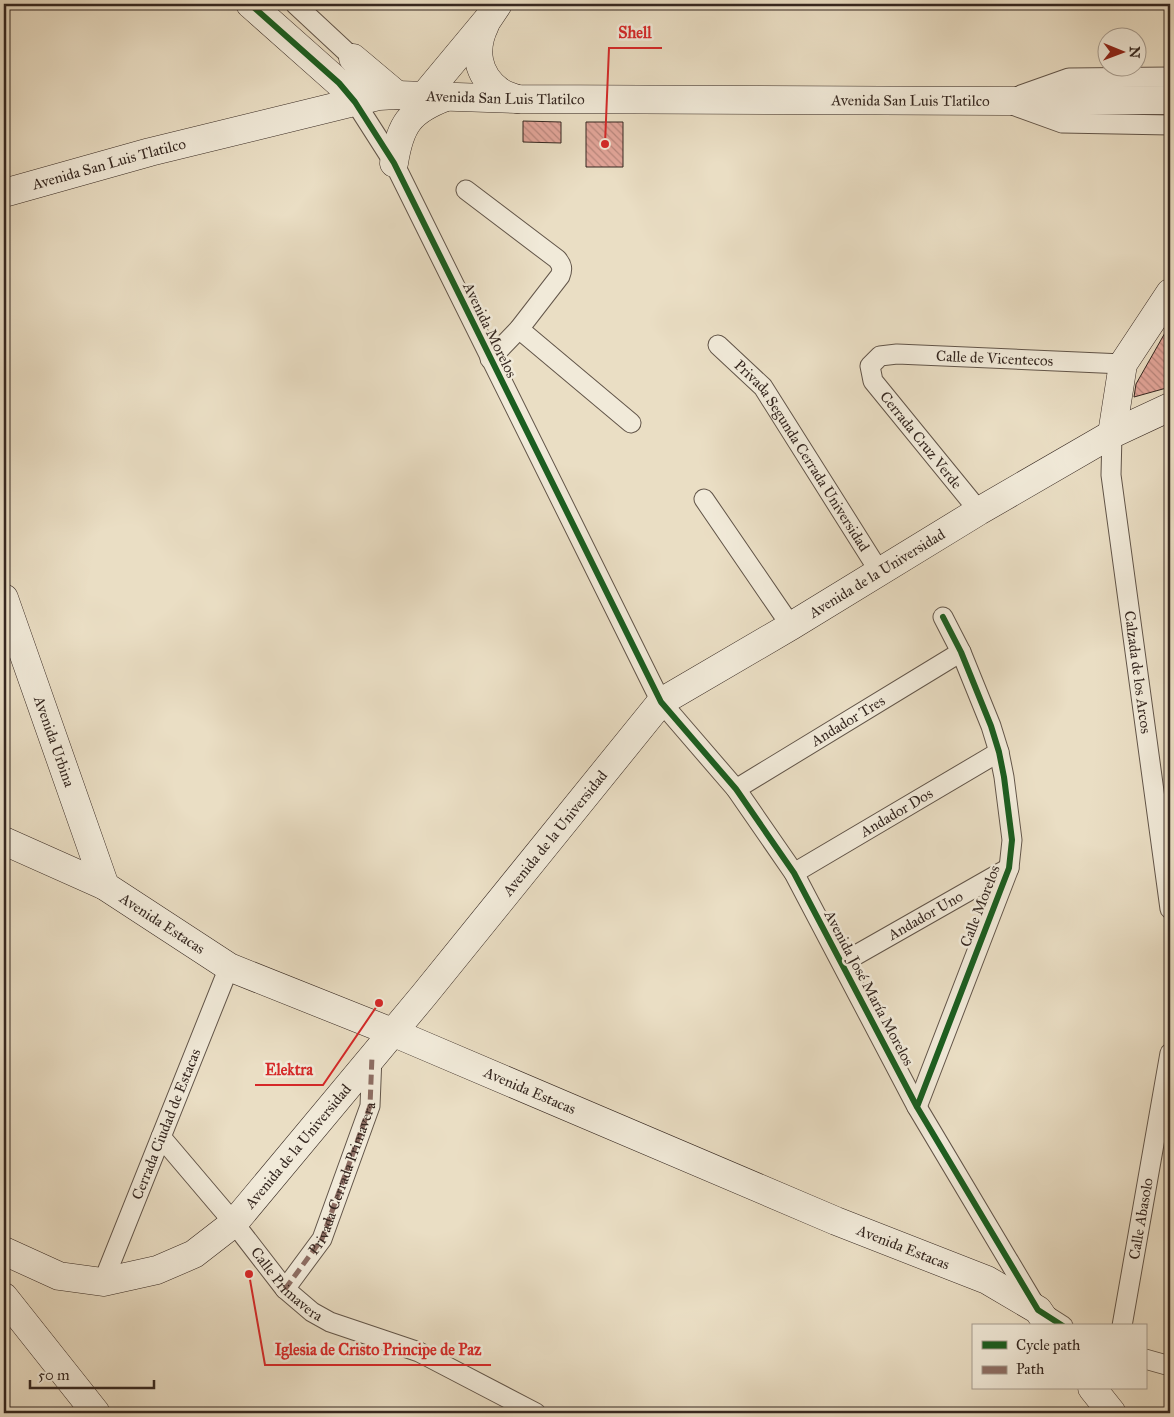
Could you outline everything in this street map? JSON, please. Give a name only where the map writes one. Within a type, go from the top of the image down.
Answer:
[{"type":"main road","name":"Avenida Morelos","points":[[250,4],[338,83],[355,102]]},
{"type":"main road","points":[[394,163],[398,140],[409,120],[436,96],[493,11]]},
{"type":"main road","points":[[493,11],[479,37],[478,58],[485,77],[500,92],[519,100]]},
{"type":"main road","points":[[353,58],[397,94]]},
{"type":"main road","name":"Avenida San Luis Tlatilco","points":[[4,193],[150,152],[379,96],[397,94],[519,100],[1003,102],[1170,100]]},
{"type":"main road","points":[[1112,434],[1123,364],[1170,292]]},
{"type":"main road","name":"Avenida de la Universidad","points":[[4,1251],[59,1276],[103,1282],[157,1270],[194,1254],[234,1223],[661,702],[791,626],[978,511],[1112,434],[1170,407]]},
{"type":"main road","name":"Avenida Urbina","points":[[4,598],[105,886]]},
{"type":"main road","name":"Avenida Estacas","points":[[4,841],[105,886],[229,967],[392,1032],[836,1221],[987,1280],[1043,1318]]},
{"type":"main road","points":[[4,1297],[96,1413]]},
{"type":"street","points":[[295,4],[353,58],[356,81],[355,102]]},
{"type":"street","points":[[1003,102],[1069,78],[1170,77]]},
{"type":"street","name":"Avenida Morelos","points":[[355,102],[394,163],[661,702]]},
{"type":"street","points":[[1003,102],[1062,123],[1170,125]]},
{"type":"street","points":[[466,190],[557,259],[561,264],[562,270],[560,276],[518,329],[490,359]]},
{"type":"street","points":[[518,329],[631,423]]},
{"type":"street","name":"Privada Segunda Cerrada Universidad","points":[[718,345],[763,387],[879,571]]},
{"type":"street","name":"Calle de Vicentecos","points":[[870,366],[880,356],[897,354],[1123,364]]},
{"type":"street","name":"Cerrada Cruz Verde","points":[[870,366],[873,381],[978,511]]},
{"type":"street","name":"Calzada de los Arcos","points":[[1112,434],[1111,475],[1170,909]]},
{"type":"street","points":[[704,499],[791,626]]},
{"type":"street","name":"Calle Morelos","points":[[917,1106],[1008,868],[1012,840],[1004,777],[991,726],[961,652],[943,617]]},
{"type":"street","name":"Andador Tres","points":[[736,789],[961,652]]},
{"type":"street","name":"Avenida José María Morelos","points":[[661,702],[736,789],[794,873],[917,1106],[1043,1318]]},
{"type":"street","name":"Andador Dos","points":[[794,873],[999,752]]},
{"type":"street","name":"Andador Uno","points":[[842,963],[1008,868]]},
{"type":"street","name":"Cerrada Ciudad de Estacas","points":[[103,1282],[229,967]]},
{"type":"street","name":"Calle Abasolo","points":[[1122,1324],[1170,1053]]},
{"type":"street","name":"Privada Cerrada Primavera","points":[[285,1289],[322,1239],[370,1106],[372,1056]]},
{"type":"street","name":"Calle Primavera","points":[[161,1137],[234,1223],[285,1289],[312,1312],[330,1322],[419,1352],[536,1413]]},
{"type":"street","name":"Avenida Estacas","points":[[1043,1318],[1058,1324]]},
{"type":"street","points":[[1146,1359],[1170,1366]]},
{"type":"building","points":[[523,121],[561,122],[561,143],[523,142]]},
{"type":"building","points":[[586,122],[623,122],[623,167],[586,167]]},
{"type":"building","points":[[1170,324],[1170,387],[1134,397],[1136,384]]},
{"type":"marked path","points":[[285,1289],[322,1239],[370,1106],[372,1056]]},
{"type":"cycle path","points":[[250,4],[339,83],[355,102],[394,163],[661,702],[736,789],[794,873],[917,1107],[1038,1310],[1060,1324]]},
{"type":"cycle path","points":[[917,1107],[1009,868],[1012,840],[1004,777],[991,726],[961,652],[943,617]]},
{"type":"place","name":"Shell","points":[[605,144]]},
{"type":"place","name":"Elektra","points":[[379,1003]]},
{"type":"place","name":"Iglesia de Cristo Principe de Paz","points":[[249,1274]]}]
